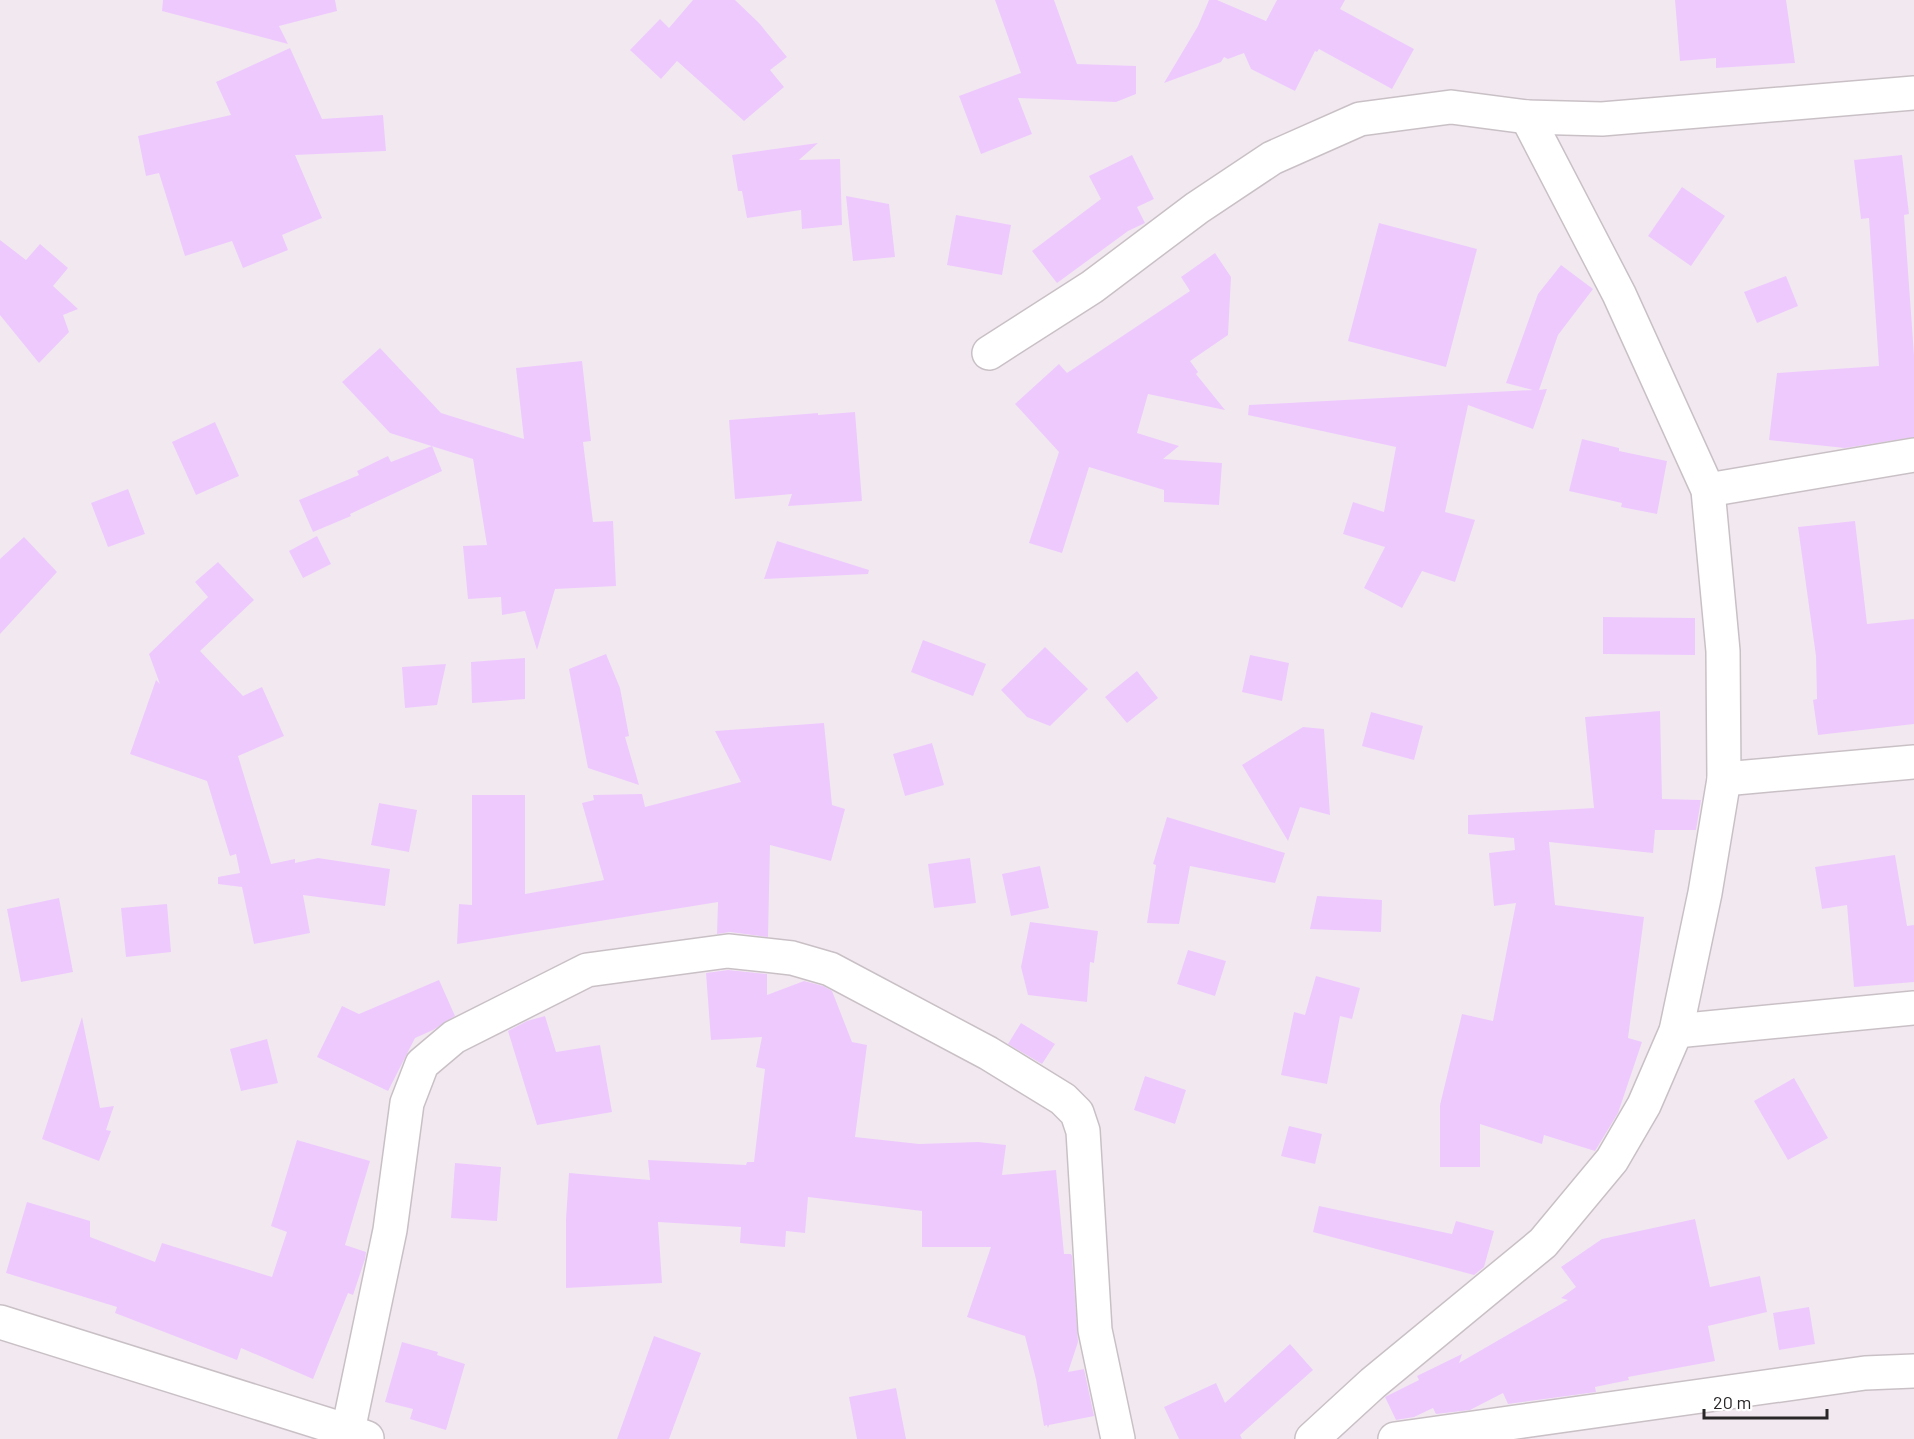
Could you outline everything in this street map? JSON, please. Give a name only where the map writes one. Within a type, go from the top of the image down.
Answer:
[{"type":"street","points":[[989,353],[1092,287],[1197,208],[1272,158],[1359,119],[1451,107],[1527,117],[1602,119],[1914,93]]},
{"type":"street","points":[[1312,1439],[1372,1383],[1543,1243],[1612,1160],[1644,1105],[1676,1031],[1705,893],[1724,779],[1723,651],[1708,490],[1619,294],[1527,117]]},
{"type":"street","points":[[1708,490],[1914,455]]},
{"type":"street","points":[[1724,779],[1914,762]]},
{"type":"street","points":[[0,1322],[358,1435],[407,1103],[422,1064],[454,1037],[587,970],[728,951],[792,958],[830,969],[988,1053],[1063,1099],[1077,1113],[1083,1131],[1095,1330],[1118,1439]]},
{"type":"street","points":[[1676,1031],[1914,1008]]},
{"type":"street","points":[[1395,1439],[1865,1372],[1914,1371]]},
{"type":"building","points":[[163,0],[335,0],[337,11],[279,26],[288,44],[162,11]]},
{"type":"building","points":[[693,0],[735,0],[759,23],[787,57],[770,70],[784,87],[744,121],[677,61],[661,79],[630,50],[660,19],[669,28]]},
{"type":"building","points":[[995,0],[1054,0],[1077,64],[1136,66],[1136,94],[1116,102],[1018,98],[1032,134],[981,154],[959,96],[1021,73]]},
{"type":"building","points":[[1209,0],[1217,0],[1266,21],[1277,0],[1345,0],[1340,9],[1414,49],[1392,89],[1319,49],[1315,51],[1295,91],[1251,69],[1244,53],[1228,59],[1224,57],[1221,62],[1164,83],[1198,26]]},
{"type":"building","points":[[1675,0],[1786,0],[1795,63],[1716,68],[1716,58],[1680,61]]},
{"type":"building","points":[[290,48],[322,119],[383,115],[386,151],[295,155],[322,218],[282,235],[288,250],[243,268],[232,241],[185,256],[159,173],[146,176],[138,136],[231,115],[216,82]]},
{"type":"building","points":[[818,143],[799,160],[840,159],[842,225],[802,229],[801,210],[747,218],[742,191],[738,191],[732,155]]},
{"type":"building","points":[[1132,155],[1154,199],[1137,207],[1145,223],[1128,231],[1057,283],[1032,251],[1101,199],[1089,176]]},
{"type":"building","points":[[1902,155],[1909,214],[1904,215],[1914,355],[1914,437],[1845,448],[1769,440],[1777,373],[1879,366],[1869,218],[1861,219],[1854,160]]},
{"type":"building","points":[[1682,187],[1725,216],[1691,266],[1648,236]]},
{"type":"building","points":[[846,196],[889,204],[895,257],[853,261]]},
{"type":"building","points":[[956,215],[1011,225],[1002,275],[947,265]]},
{"type":"building","points":[[1379,223],[1477,249],[1446,367],[1348,341]]},
{"type":"building","points":[[0,240],[26,260],[40,244],[68,268],[53,286],[78,309],[63,315],[69,332],[39,363],[0,315]]},
{"type":"building","points":[[1215,253],[1231,277],[1228,335],[1190,361],[1198,372],[1196,374],[1225,410],[1148,394],[1137,433],[1179,446],[1163,459],[1222,463],[1219,505],[1164,502],[1164,490],[1089,467],[1062,553],[1029,543],[1059,452],[1015,404],[1059,364],[1067,373],[1190,291],[1181,277]]},
{"type":"building","points":[[1561,265],[1593,289],[1558,335],[1539,390],[1547,389],[1533,429],[1468,405],[1445,512],[1475,520],[1455,582],[1422,571],[1402,608],[1364,588],[1385,547],[1343,534],[1353,502],[1384,512],[1396,447],[1248,415],[1249,405],[1533,390],[1506,383],[1538,294]]},
{"type":"building","points":[[1786,276],[1798,306],[1757,323],[1744,292]]},
{"type":"building","points":[[380,348],[441,413],[524,439],[516,368],[582,361],[591,441],[583,442],[593,522],[613,521],[616,586],[555,589],[537,650],[525,611],[502,615],[501,597],[468,599],[463,546],[487,545],[473,459],[390,433],[342,382]]},
{"type":"building","points":[[855,412],[862,501],[788,506],[792,494],[735,499],[729,420]]},
{"type":"building","points":[[215,422],[239,476],[196,495],[172,442]]},
{"type":"building","points":[[1582,439],[1619,448],[1619,451],[1667,461],[1657,514],[1621,507],[1622,503],[1569,491]]},
{"type":"building","points":[[432,446],[442,471],[313,532],[299,500],[359,475],[357,471],[388,456],[391,462]]},
{"type":"building","points":[[128,489],[145,534],[108,547],[91,503]]},
{"type":"building","points":[[1855,521],[1867,624],[1914,619],[1914,724],[1818,735],[1813,700],[1817,699],[1816,656],[1798,527]]},
{"type":"building","points":[[317,536],[331,564],[303,578],[289,551]]},
{"type":"building","points":[[24,537],[57,572],[0,634],[0,559]]},
{"type":"building","points":[[777,541],[869,570],[868,574],[764,579]]},
{"type":"building","points":[[218,562],[254,600],[200,651],[243,696],[262,687],[284,736],[238,756],[271,864],[295,859],[295,863],[318,858],[390,869],[385,906],[303,895],[310,933],[254,944],[242,887],[218,884],[218,877],[240,873],[236,854],[230,856],[207,781],[130,754],[156,680],[160,684],[149,654],[208,597],[195,582]]},
{"type":"building","points":[[1603,617],[1695,618],[1695,655],[1603,654]]},
{"type":"building","points":[[923,640],[986,664],[973,696],[911,672]]},
{"type":"building","points":[[1045,647],[1088,689],[1050,726],[1027,717],[1001,690]]},
{"type":"building","points":[[606,654],[620,688],[629,736],[625,737],[639,785],[588,768],[569,669]]},
{"type":"building","points":[[1250,655],[1289,663],[1282,701],[1242,692]]},
{"type":"building","points":[[525,658],[525,699],[472,703],[471,662]]},
{"type":"building","points":[[446,664],[437,705],[405,708],[402,667]]},
{"type":"building","points":[[1137,671],[1158,698],[1127,723],[1105,697]]},
{"type":"building","points":[[1660,711],[1662,799],[1701,800],[1696,830],[1655,830],[1653,853],[1549,842],[1555,905],[1644,917],[1628,1038],[1642,1042],[1618,1113],[1595,1151],[1544,1135],[1542,1144],[1480,1124],[1480,1167],[1440,1167],[1440,1105],[1462,1014],[1493,1021],[1516,903],[1494,906],[1489,853],[1515,850],[1514,838],[1468,834],[1468,815],[1594,808],[1585,717]]},
{"type":"building","points":[[1371,712],[1423,726],[1414,760],[1362,746]]},
{"type":"building","points":[[824,723],[832,805],[845,809],[831,861],[770,845],[768,937],[730,932],[717,934],[718,902],[457,944],[459,904],[472,905],[472,795],[525,795],[525,894],[604,880],[582,803],[594,800],[593,795],[642,794],[645,807],[741,782],[715,731]]},
{"type":"building","points":[[1303,727],[1324,729],[1330,815],[1300,807],[1288,841],[1242,765]]},
{"type":"building","points":[[932,743],[944,785],[905,796],[893,754]]},
{"type":"building","points":[[379,803],[417,810],[409,852],[371,845]]},
{"type":"building","points":[[1167,817],[1285,853],[1275,883],[1190,866],[1179,924],[1147,923],[1156,865],[1153,864]]},
{"type":"building","points":[[1895,855],[1907,926],[1914,925],[1914,982],[1854,987],[1847,905],[1822,909],[1815,867]]},
{"type":"building","points":[[970,858],[976,903],[934,908],[928,864]]},
{"type":"building","points":[[1040,866],[1049,908],[1011,916],[1002,874]]},
{"type":"building","points":[[1317,896],[1382,900],[1381,932],[1310,929]]},
{"type":"building","points":[[59,898],[73,972],[21,982],[7,909]]},
{"type":"building","points":[[167,904],[171,952],[126,957],[121,908]]},
{"type":"building","points":[[1030,922],[1098,931],[1094,963],[1090,962],[1087,1002],[1028,995],[1021,967]]},
{"type":"building","points":[[1188,950],[1226,961],[1215,996],[1177,984]]},
{"type":"building","points":[[728,970],[767,974],[767,995],[804,981],[832,991],[852,1042],[867,1045],[855,1137],[919,1144],[978,1142],[1006,1145],[1002,1175],[1056,1170],[1064,1254],[1072,1256],[1078,1342],[1068,1372],[1084,1369],[1094,1416],[1049,1425],[1048,1428],[1047,1425],[1044,1426],[1036,1379],[1025,1336],[967,1317],[991,1247],[922,1247],[922,1211],[808,1197],[805,1233],[786,1231],[785,1247],[740,1243],[741,1227],[658,1222],[662,1283],[566,1288],[569,1173],[650,1180],[648,1160],[746,1165],[747,1162],[754,1162],[765,1069],[756,1067],[762,1037],[711,1040],[706,973]]},
{"type":"building","points":[[1316,976],[1360,988],[1352,1019],[1340,1016],[1327,1084],[1281,1075],[1294,1012],[1305,1015]]},
{"type":"building","points":[[439,980],[455,1016],[415,1038],[388,1091],[317,1057],[342,1006],[359,1014]]},
{"type":"building","points":[[545,1016],[556,1052],[600,1045],[612,1112],[537,1125],[508,1031],[527,1021]]},
{"type":"building","points":[[82,1017],[100,1108],[114,1106],[106,1130],[111,1131],[99,1161],[42,1139]]},
{"type":"building","points":[[1021,1023],[1055,1044],[1042,1064],[1008,1044]]},
{"type":"building","points":[[267,1039],[278,1083],[241,1091],[230,1049]]},
{"type":"building","points":[[1145,1076],[1186,1090],[1175,1124],[1134,1110]]},
{"type":"building","points":[[1794,1078],[1828,1138],[1788,1160],[1754,1101]]},
{"type":"building","points":[[1289,1126],[1322,1134],[1315,1164],[1281,1156]]},
{"type":"building","points":[[297,1140],[370,1161],[345,1245],[366,1252],[365,1259],[353,1295],[348,1293],[313,1379],[241,1348],[237,1360],[115,1313],[117,1307],[6,1273],[27,1202],[90,1221],[90,1237],[155,1262],[162,1243],[272,1277],[287,1232],[271,1226]]},
{"type":"building","points":[[455,1163],[501,1167],[497,1221],[451,1218]]},
{"type":"building","points":[[1319,1206],[1452,1234],[1456,1221],[1494,1231],[1484,1267],[1474,1275],[1313,1232]]},
{"type":"building","points":[[1695,1219],[1710,1287],[1760,1276],[1767,1312],[1708,1326],[1715,1361],[1628,1377],[1629,1380],[1595,1387],[1596,1392],[1508,1404],[1503,1393],[1470,1410],[1436,1414],[1433,1408],[1414,1417],[1396,1420],[1385,1397],[1419,1380],[1417,1376],[1462,1354],[1459,1363],[1568,1300],[1561,1298],[1576,1287],[1561,1267],[1602,1239]]},
{"type":"building","points":[[1809,1307],[1815,1344],[1779,1350],[1773,1313]]},
{"type":"building","points":[[654,1336],[701,1353],[669,1439],[617,1439]]},
{"type":"building","points":[[402,1342],[438,1352],[437,1355],[465,1364],[446,1430],[410,1419],[413,1409],[385,1402]]},
{"type":"building","points":[[1290,1344],[1313,1370],[1240,1435],[1242,1439],[1179,1439],[1164,1407],[1216,1383],[1225,1403]]},
{"type":"building","points":[[896,1388],[906,1439],[857,1439],[849,1397]]}]
